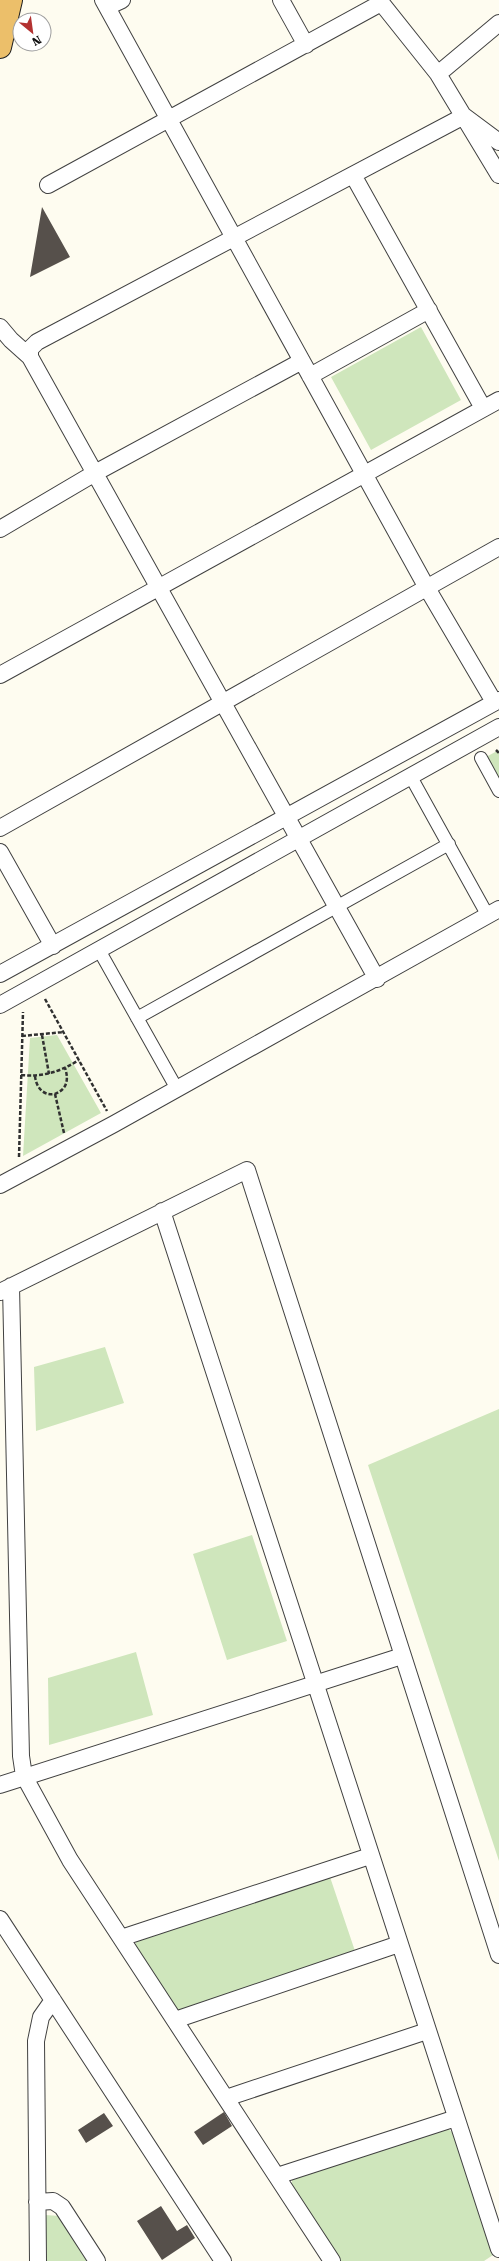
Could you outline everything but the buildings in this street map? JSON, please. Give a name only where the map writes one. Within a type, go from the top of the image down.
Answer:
[{"type":"highway","points":[[0,47],[11,0]]},
{"type":"street","points":[[0,974],[53,946],[286,815],[496,701],[427,588],[105,4],[122,0]]},
{"type":"street","points":[[281,0],[306,45]]},
{"type":"street","points":[[48,185],[169,121],[380,2],[438,74],[499,175]]},
{"type":"street","points":[[438,74],[499,23]]},
{"type":"street","points":[[464,116],[499,142]]},
{"type":"street","points":[[30,357],[30,349],[37,342],[464,116]]},
{"type":"street","points":[[353,175],[483,408]]},
{"type":"street","points":[[310,376],[429,310]]},
{"type":"street","points":[[0,327],[11,340],[30,357],[377,978]]},
{"type":"street","points":[[0,529],[95,473],[302,361]]},
{"type":"street","points":[[0,675],[159,588],[363,473],[499,400]]},
{"type":"street","points":[[0,828],[499,547]]},
{"type":"street","points":[[0,1005],[499,727]]},
{"type":"street","points":[[481,758],[499,791]]},
{"type":"street","points":[[0,1185],[114,1124],[493,912],[448,844],[411,777]]},
{"type":"street","points":[[137,1018],[448,844]]},
{"type":"street","points":[[0,852],[53,946]]},
{"type":"street","points":[[99,950],[177,1089]]},
{"type":"street","points":[[332,2261],[70,1860],[24,1776],[21,1756],[6,1289],[247,1170],[499,1955]]},
{"type":"street","points":[[162,1212],[255,1495],[314,1684],[499,2249]]},
{"type":"street","points":[[0,1785],[24,1776],[402,1656]]},
{"type":"street","points":[[121,1938],[370,1856]]},
{"type":"street","points":[[0,1919],[224,2261]]},
{"type":"street","points":[[175,2020],[399,1944]]},
{"type":"street","points":[[38,2261],[36,2041],[41,2017],[53,2000]]},
{"type":"street","points":[[226,2098],[427,2031]]},
{"type":"street","points":[[277,2176],[456,2118]]},
{"type":"street","points":[[37,2202],[52,2201],[62,2207],[97,2261]]},
{"type":"path","points":[[496,750],[499,753]]},
{"type":"path","points":[[45,999],[114,1124]]},
{"type":"path","points":[[18,1176],[23,1012]]},
{"type":"path","points":[[22,1036],[64,1032]]},
{"type":"path","points":[[42,1035],[49,1074]]},
{"type":"path","points":[[21,1075],[35,1076],[49,1074],[79,1060]]},
{"type":"path","points":[[35,1076],[39,1089],[46,1094],[55,1094],[66,1085],[68,1076],[64,1068]]},
{"type":"path","points":[[55,1094],[65,1136]]},
{"type":"green space","points":[[421,327],[461,400],[371,450],[331,377]]},
{"type":"green space","points":[[499,750],[499,781],[486,757]]},
{"type":"green space","points":[[57,1035],[101,1113],[23,1156],[30,1038]]},
{"type":"green space","points":[[105,1347],[124,1403],[36,1431],[34,1367]]},
{"type":"green space","points":[[499,1409],[499,1861],[368,1465]]},
{"type":"green space","points":[[252,1535],[287,1641],[227,1660],[193,1554]]},
{"type":"green space","points":[[136,1652],[153,1715],[49,1745],[48,1678]]},
{"type":"green space","points":[[330,1877],[356,1954],[178,2012],[135,1945],[138,1938]]},
{"type":"green space","points":[[447,2128],[453,2133],[493,2255],[484,2261],[340,2261],[292,2188],[292,2178]]},
{"type":"green space","points":[[45,2215],[60,2216],[88,2261],[47,2261]]}]
